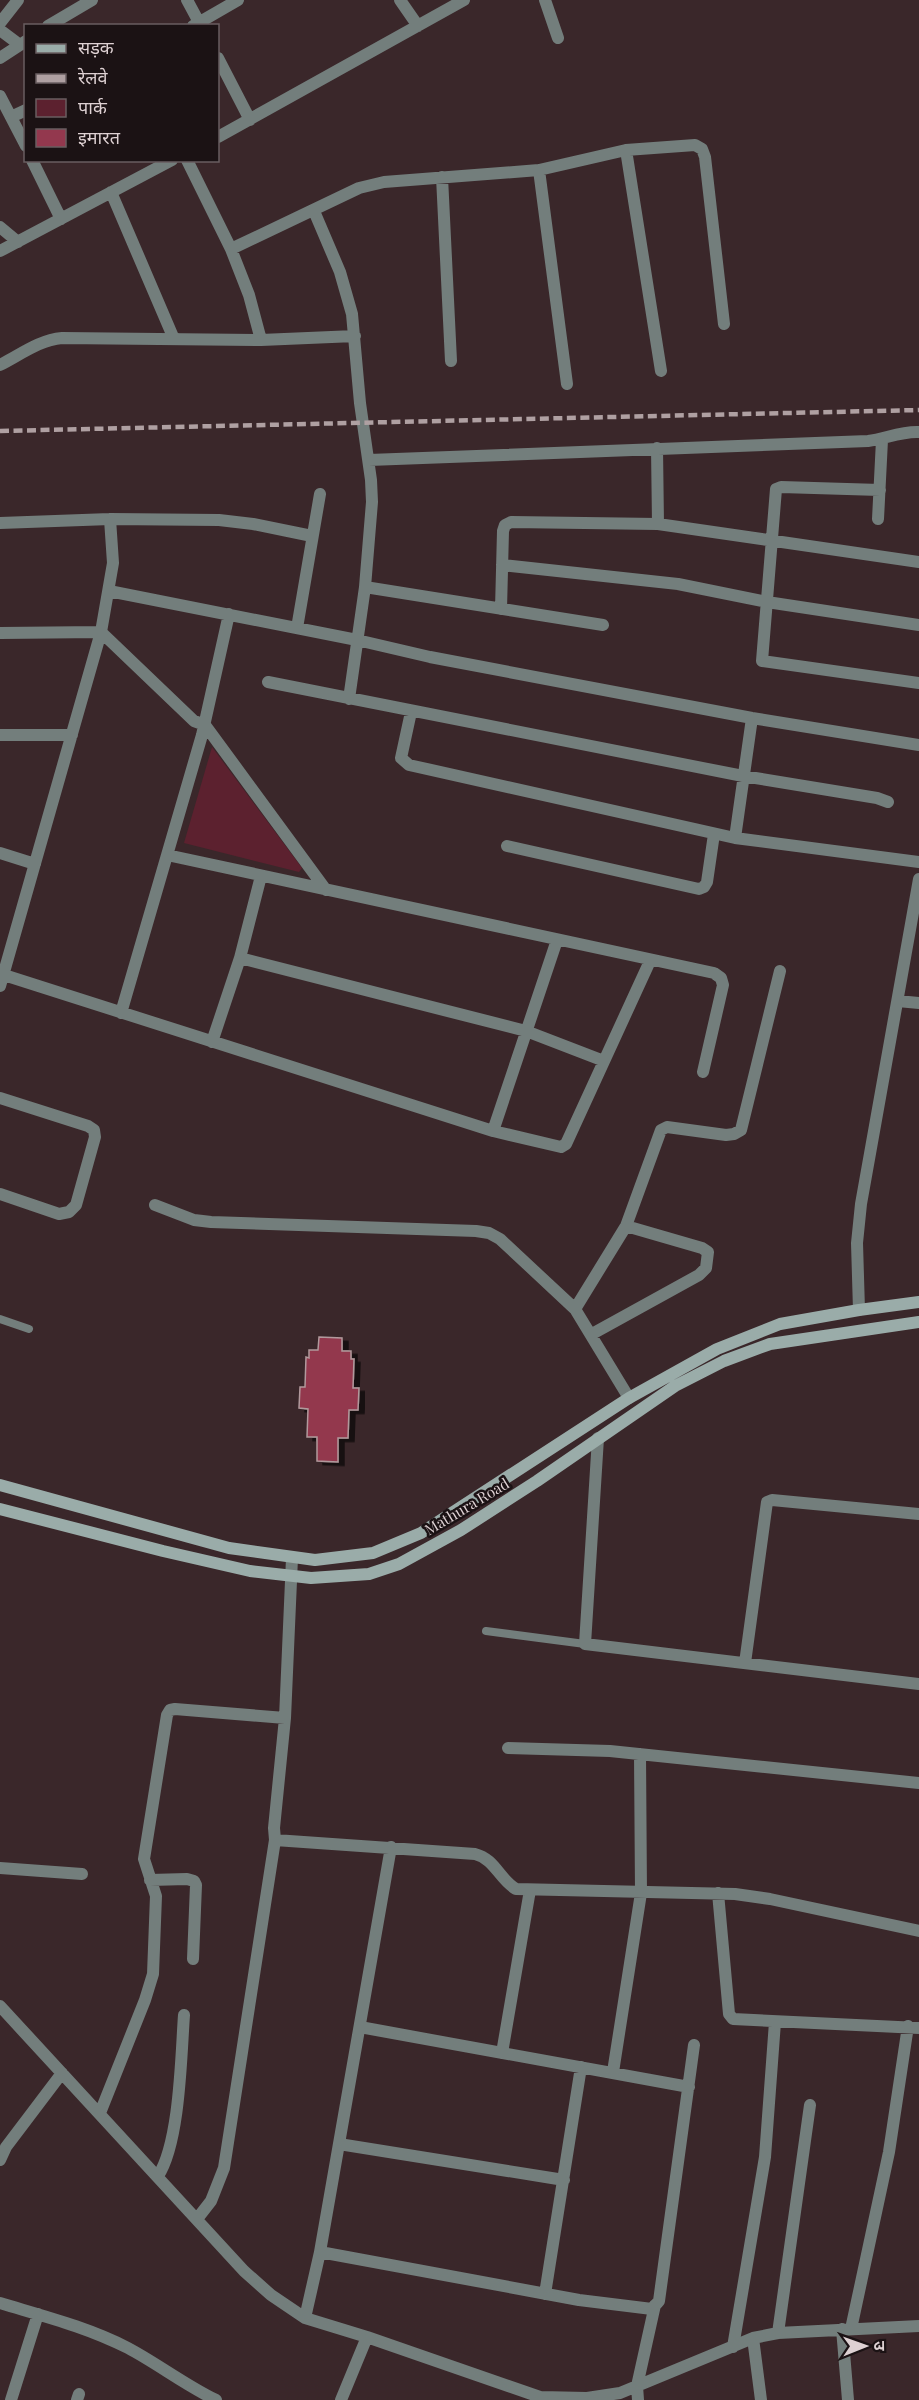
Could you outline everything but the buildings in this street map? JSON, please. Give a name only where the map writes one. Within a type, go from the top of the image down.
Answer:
[{"type":"main road","name":"Mathura Road","points":[[0,1485],[229,1548],[315,1560],[373,1553],[421,1533],[629,1398],[717,1349],[780,1324],[919,1302]]},
{"type":"main road","name":"Mathura Road","points":[[0,1509],[250,1571],[311,1578],[360,1575],[399,1564],[461,1530],[675,1386],[724,1361],[770,1344],[919,1322]]},
{"type":"street","points":[[0,23],[18,0]]},
{"type":"street","points":[[51,24],[92,0]]},
{"type":"street","points":[[187,0],[198,24],[238,0]]},
{"type":"street","points":[[400,0],[418,26]]},
{"type":"street","points":[[219,136],[464,0]]},
{"type":"street","points":[[545,0],[558,38]]},
{"type":"street","points":[[0,30],[22,43],[0,58]]},
{"type":"street","points":[[219,60],[250,120]]},
{"type":"street","points":[[0,96],[24,142]]},
{"type":"street","points":[[11,117],[24,112]]},
{"type":"street","points":[[231,249],[359,188],[384,182],[539,170],[626,150],[695,145],[702,149],[705,157],[724,324]]},
{"type":"street","points":[[626,150],[661,371]]},
{"type":"street","points":[[33,162],[61,219]]},
{"type":"street","points":[[0,251],[168,162]]},
{"type":"street","points":[[188,162],[231,249],[249,295],[261,340]]},
{"type":"street","points":[[539,170],[567,384]]},
{"type":"street","points":[[442,177],[451,361]]},
{"type":"street","points":[[111,192],[174,339]]},
{"type":"street","points":[[314,211],[347,291],[355,336],[360,403],[369,460],[372,502],[365,587],[349,699]]},
{"type":"street","points":[[0,227],[18,242]]},
{"type":"street","points":[[0,365],[50,339],[261,340],[355,336]]},
{"type":"street","points":[[369,460],[882,440],[900,433],[919,432]]},
{"type":"street","points":[[878,519],[882,440]]},
{"type":"street","points":[[657,448],[658,524]]},
{"type":"street","points":[[880,490],[782,487],[776,489],[762,661],[919,683]]},
{"type":"street","points":[[297,628],[320,494]]},
{"type":"street","points":[[0,524],[110,519],[219,520],[254,524],[312,536]]},
{"type":"street","points":[[110,519],[113,562],[101,632],[2,981],[120,1013],[493,1131],[553,1147],[561,1147],[566,1144],[650,961]]},
{"type":"street","points":[[501,609],[503,531],[505,525],[511,522],[658,524],[919,562]]},
{"type":"street","points":[[502,565],[678,584],[768,602],[919,625]]},
{"type":"street","points":[[365,587],[603,625]]},
{"type":"street","points":[[109,591],[357,640],[430,657],[752,718],[919,745]]},
{"type":"street","points":[[120,1013],[205,724],[229,614]]},
{"type":"street","points":[[0,633],[101,632],[194,721],[205,724],[326,890]]},
{"type":"street","points":[[268,682],[411,712],[743,776],[878,798],[888,802]]},
{"type":"street","points":[[411,712],[400,758],[409,765],[735,838],[919,862]]},
{"type":"street","points":[[735,838],[752,718]]},
{"type":"street","points":[[0,735],[72,735]]},
{"type":"street","points":[[507,846],[699,888],[707,882],[714,834]]},
{"type":"street","points":[[0,853],[35,864]]},
{"type":"street","points":[[167,855],[714,974],[721,978],[723,985],[703,1072]]},
{"type":"street","points":[[212,1042],[240,958],[261,876]]},
{"type":"street","points":[[859,1310],[856,1242],[919,879]]},
{"type":"street","points":[[493,1131],[557,940]]},
{"type":"street","points":[[240,958],[526,1031],[604,1061]]},
{"type":"street","points":[[575,1309],[626,1227],[661,1130],[667,1127],[726,1135],[741,1130],[780,971]]},
{"type":"street","points":[[898,1001],[919,1004]]},
{"type":"street","points":[[0,1098],[88,1126],[94,1130],[76,1205],[69,1212],[59,1214],[0,1194]]},
{"type":"street","points":[[155,1205],[194,1220],[211,1222],[489,1233],[500,1239],[575,1309],[629,1398]]},
{"type":"street","points":[[592,1334],[699,1275],[706,1268],[708,1252],[702,1248],[626,1227]]},
{"type":"street","points":[[598,1438],[585,1644],[919,1684]]},
{"type":"street","points":[[746,1664],[767,1502],[772,1500],[919,1514]]},
{"type":"street","points":[[197,2219],[211,2200],[224,2168],[275,1840],[274,1828],[285,1719],[292,1558]]},
{"type":"street","points":[[100,2113],[153,1974],[156,1904],[154,1888],[144,1860],[167,1715],[170,1710],[175,1709],[285,1719]]},
{"type":"street","points":[[508,1748],[594,1750],[919,1783]]},
{"type":"street","points":[[613,2072],[640,1893],[640,1754]]},
{"type":"street","points":[[275,1840],[475,1854],[490,1860],[508,1884],[516,1889],[718,1893],[755,1897],[919,1931]]},
{"type":"street","points":[[305,2318],[320,2253],[390,1847]]},
{"type":"street","points":[[0,1868],[82,1874]]},
{"type":"street","points":[[150,1880],[188,1879],[194,1881],[196,1885],[193,1959]]},
{"type":"street","points":[[502,2053],[530,1890]]},
{"type":"street","points":[[718,1893],[731,2017],[775,2022],[914,2027],[889,2152],[847,2329],[848,2400]]},
{"type":"street","points":[[0,2006],[244,2271],[271,2295],[305,2318],[540,2397],[587,2398],[620,2393],[753,2338],[778,2333],[919,2326]]},
{"type":"street","points":[[158,2176],[170,2148],[182,2064],[184,2015]]},
{"type":"street","points":[[732,2347],[765,2157],[775,2022]]},
{"type":"street","points":[[360,2027],[689,2087]]},
{"type":"street","points":[[320,2253],[545,2294],[652,2309],[659,2301],[694,2045]]},
{"type":"street","points":[[545,2294],[580,2067]]},
{"type":"street","points":[[0,2160],[6,2147],[62,2073]]},
{"type":"street","points":[[778,2333],[810,2105]]},
{"type":"street","points":[[339,2144],[564,2180]]},
{"type":"street","points":[[0,2303],[94,2332],[129,2349],[216,2400]]},
{"type":"street","points":[[638,2400],[637,2386],[655,2305]]},
{"type":"street","points":[[11,2400],[38,2314]]},
{"type":"street","points":[[341,2400],[367,2337]]},
{"type":"street","points":[[753,2338],[760,2400]]},
{"type":"lane","points":[[0,1319],[29,1329]]},
{"type":"lane","points":[[486,1631],[585,1644]]},
{"type":"green space","points":[[212,747],[302,868],[299,872],[184,843]]},
{"type":"railway","points":[[0,431],[919,410]]}]
